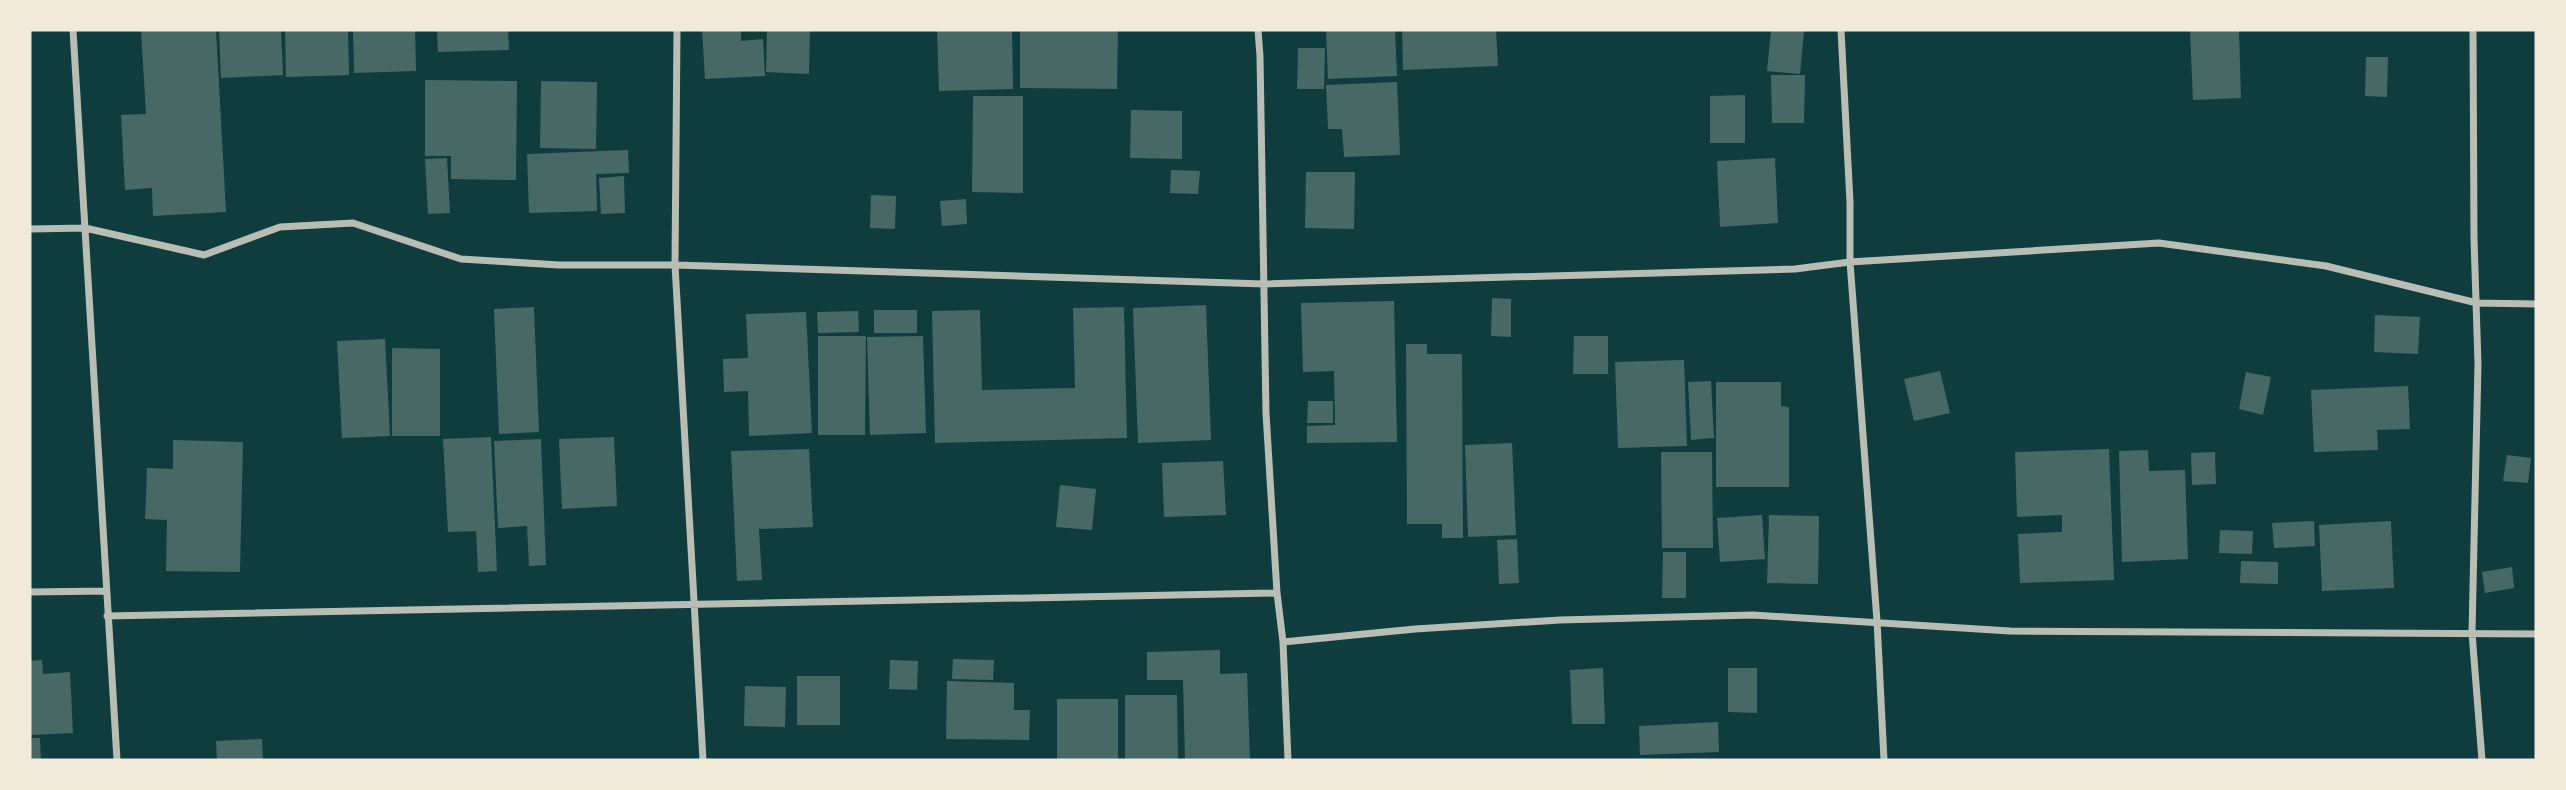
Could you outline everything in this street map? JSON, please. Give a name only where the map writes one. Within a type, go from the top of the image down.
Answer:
[{"type":"street","points":[[73,30],[117,760]]},
{"type":"street","points":[[677,30],[675,265],[703,760]]},
{"type":"street","points":[[1258,30],[1266,413],[1277,593],[1283,642],[1288,760]]},
{"type":"street","points":[[1841,30],[1850,202],[1850,262],[1877,621],[1884,760]]},
{"type":"street","points":[[2473,30],[2478,364],[2472,633],[2482,760]]},
{"type":"street","points":[[30,229],[85,228],[204,256],[280,227],[353,223],[461,259],[559,265],[675,265],[1264,284],[1794,269],[1850,262],[2159,243],[2326,266],[2477,303],[2536,304]]},
{"type":"street","points":[[30,592],[106,591]]},
{"type":"street","points":[[107,616],[1277,593]]},
{"type":"street","points":[[1283,642],[1415,629],[1560,620],[1753,615],[2010,631],[2536,634]]},
{"type":"building","points":[[141,30],[216,30],[226,212],[153,216],[152,188],[125,190],[121,115],[146,114]]},
{"type":"building","points":[[219,30],[281,30],[283,75],[221,78]]},
{"type":"building","points":[[285,30],[348,30],[349,75],[286,77]]},
{"type":"building","points":[[353,30],[415,30],[416,71],[354,73]]},
{"type":"building","points":[[437,30],[508,30],[509,50],[438,52]]},
{"type":"building","points":[[702,30],[741,30],[741,41],[763,39],[765,76],[705,79]]},
{"type":"building","points":[[767,30],[810,30],[809,74],[766,72]]},
{"type":"building","points":[[937,30],[1012,30],[1013,89],[939,91]]},
{"type":"building","points":[[1020,30],[1118,30],[1117,89],[1020,88]]},
{"type":"building","points":[[1326,30],[1395,30],[1397,76],[1328,79]]},
{"type":"building","points":[[1402,30],[1496,30],[1498,66],[1403,70]]},
{"type":"building","points":[[1771,30],[1804,31],[1800,74],[1767,71]]},
{"type":"building","points":[[2190,30],[2239,30],[2241,98],[2193,100]]},
{"type":"building","points":[[1298,48],[1325,48],[1324,89],[1297,89]]},
{"type":"building","points":[[2366,57],[2388,57],[2387,97],[2365,96]]},
{"type":"building","points":[[1771,75],[1805,75],[1804,123],[1772,123]]},
{"type":"building","points":[[425,80],[517,81],[516,180],[451,179],[451,156],[425,156]]},
{"type":"building","points":[[541,81],[597,82],[596,149],[540,148]]},
{"type":"building","points":[[1397,82],[1400,155],[1344,157],[1342,129],[1328,129],[1326,85]]},
{"type":"building","points":[[1745,95],[1745,143],[1710,143],[1710,96]]},
{"type":"building","points":[[973,96],[1023,96],[1023,193],[972,192]]},
{"type":"building","points":[[1131,110],[1182,111],[1182,159],[1130,158]]},
{"type":"building","points":[[628,150],[629,173],[596,174],[597,211],[529,213],[527,154]]},
{"type":"building","points":[[447,158],[450,213],[428,214],[425,159]]},
{"type":"building","points":[[1775,158],[1778,223],[1720,227],[1717,161]]},
{"type":"building","points":[[1171,170],[1200,171],[1198,194],[1170,193]]},
{"type":"building","points":[[1306,172],[1355,172],[1354,229],[1305,228]]},
{"type":"building","points":[[624,176],[625,213],[601,214],[599,178]]},
{"type":"building","points":[[871,195],[896,196],[895,229],[870,228]]},
{"type":"building","points":[[966,199],[967,224],[942,226],[940,201]]},
{"type":"building","points":[[1492,298],[1511,299],[1511,337],[1491,336]]},
{"type":"building","points":[[1394,301],[1397,442],[1307,443],[1307,426],[1335,425],[1334,371],[1303,372],[1301,303]]},
{"type":"building","points":[[1206,305],[1211,440],[1138,443],[1133,308]]},
{"type":"building","points":[[534,307],[539,432],[499,434],[494,309]]},
{"type":"building","points":[[1124,307],[1127,438],[935,443],[932,311],[980,310],[982,390],[1075,388],[1073,308]]},
{"type":"building","points":[[874,310],[917,310],[917,333],[874,333]]},
{"type":"building","points":[[858,311],[859,332],[818,333],[817,312]]},
{"type":"building","points":[[806,312],[812,433],[749,436],[748,391],[724,392],[723,359],[748,358],[746,314]]},
{"type":"building","points":[[2375,315],[2420,317],[2418,354],[2374,352]]},
{"type":"building","points":[[818,336],[866,336],[865,435],[818,435]]},
{"type":"building","points":[[923,336],[926,433],[870,435],[867,337]]},
{"type":"building","points":[[1574,336],[1608,336],[1608,374],[1573,374]]},
{"type":"building","points":[[385,339],[390,436],[342,438],[337,341]]},
{"type":"building","points":[[1406,344],[1427,344],[1427,354],[1462,354],[1463,538],[1442,538],[1442,524],[1407,524]]},
{"type":"building","points":[[392,348],[440,349],[440,436],[392,436]]},
{"type":"building","points":[[1684,360],[1687,446],[1618,448],[1615,362]]},
{"type":"building","points":[[1940,371],[1950,413],[1914,421],[1904,379]]},
{"type":"building","points":[[2246,372],[2271,377],[2263,415],[2239,409]]},
{"type":"building","points":[[1711,381],[1714,438],[1691,440],[1688,382]]},
{"type":"building","points":[[1716,382],[1781,382],[1781,406],[1789,407],[1789,487],[1716,487]]},
{"type":"building","points":[[2408,386],[2410,429],[2377,430],[2378,450],[2314,452],[2311,390]]},
{"type":"building","points":[[1308,401],[1333,401],[1333,423],[1307,423]]},
{"type":"building","points":[[491,437],[497,571],[478,572],[476,531],[448,532],[443,439]]},
{"type":"building","points":[[614,437],[617,506],[562,509],[559,439]]},
{"type":"building","points":[[541,439],[546,565],[529,566],[527,526],[498,528],[494,441]]},
{"type":"building","points":[[173,440],[243,442],[240,572],[166,571],[167,520],[145,519],[147,468],[173,469]]},
{"type":"building","points":[[1512,443],[1516,535],[1468,537],[1465,445]]},
{"type":"building","points":[[809,449],[813,527],[759,529],[762,580],[737,581],[731,451]]},
{"type":"building","points":[[2109,449],[2114,580],[2020,583],[2018,534],[2062,532],[2062,515],[2017,517],[2015,452]]},
{"type":"building","points":[[2148,450],[2149,471],[2185,470],[2188,559],[2122,562],[2119,451]]},
{"type":"building","points":[[1661,452],[1712,452],[1713,548],[1662,548]]},
{"type":"building","points":[[2215,452],[2216,484],[2192,485],[2191,453]]},
{"type":"building","points":[[2507,455],[2531,458],[2528,483],[2503,481]]},
{"type":"building","points":[[1223,461],[1226,515],[1164,517],[1162,463]]},
{"type":"building","points":[[1060,485],[1096,489],[1092,530],[1056,527]]},
{"type":"building","points":[[1762,515],[1765,559],[1720,562],[1717,518]]},
{"type":"building","points":[[1769,515],[1819,516],[1818,584],[1767,583]]},
{"type":"building","points":[[2314,521],[2315,546],[2274,548],[2272,523]]},
{"type":"building","points":[[2391,521],[2394,588],[2322,591],[2319,525]]},
{"type":"building","points":[[2220,530],[2253,531],[2252,554],[2219,553]]},
{"type":"building","points":[[1517,539],[1519,583],[1499,584],[1497,540]]},
{"type":"building","points":[[1663,552],[1686,552],[1686,598],[1662,598]]},
{"type":"building","points":[[2241,561],[2278,562],[2278,584],[2240,583]]},
{"type":"building","points":[[2512,567],[2514,588],[2485,593],[2482,572]]},
{"type":"building","points":[[1220,650],[1220,674],[1247,673],[1250,760],[1185,760],[1183,680],[1147,680],[1147,652]]},
{"type":"building","points":[[953,659],[994,660],[993,680],[952,679]]},
{"type":"building","points":[[42,660],[43,674],[70,672],[73,733],[30,735],[30,661]]},
{"type":"building","points":[[890,660],[918,661],[917,690],[889,689]]},
{"type":"building","points":[[1603,668],[1605,724],[1572,724],[1570,670]]},
{"type":"building","points":[[1728,668],[1757,668],[1757,713],[1728,712]]},
{"type":"building","points":[[797,676],[840,676],[840,725],[797,725]]},
{"type":"building","points":[[947,681],[1014,683],[1014,710],[1030,710],[1029,740],[946,739]]},
{"type":"building","points":[[745,686],[786,687],[785,727],[744,726]]},
{"type":"building","points":[[1125,695],[1177,695],[1178,760],[1125,760]]},
{"type":"building","points":[[1057,699],[1118,699],[1118,760],[1057,760]]},
{"type":"building","points":[[1718,722],[1719,752],[1640,755],[1639,726]]},
{"type":"building","points":[[30,738],[40,738],[41,760],[30,760]]},
{"type":"building","points":[[262,739],[263,760],[217,760],[216,741]]}]
